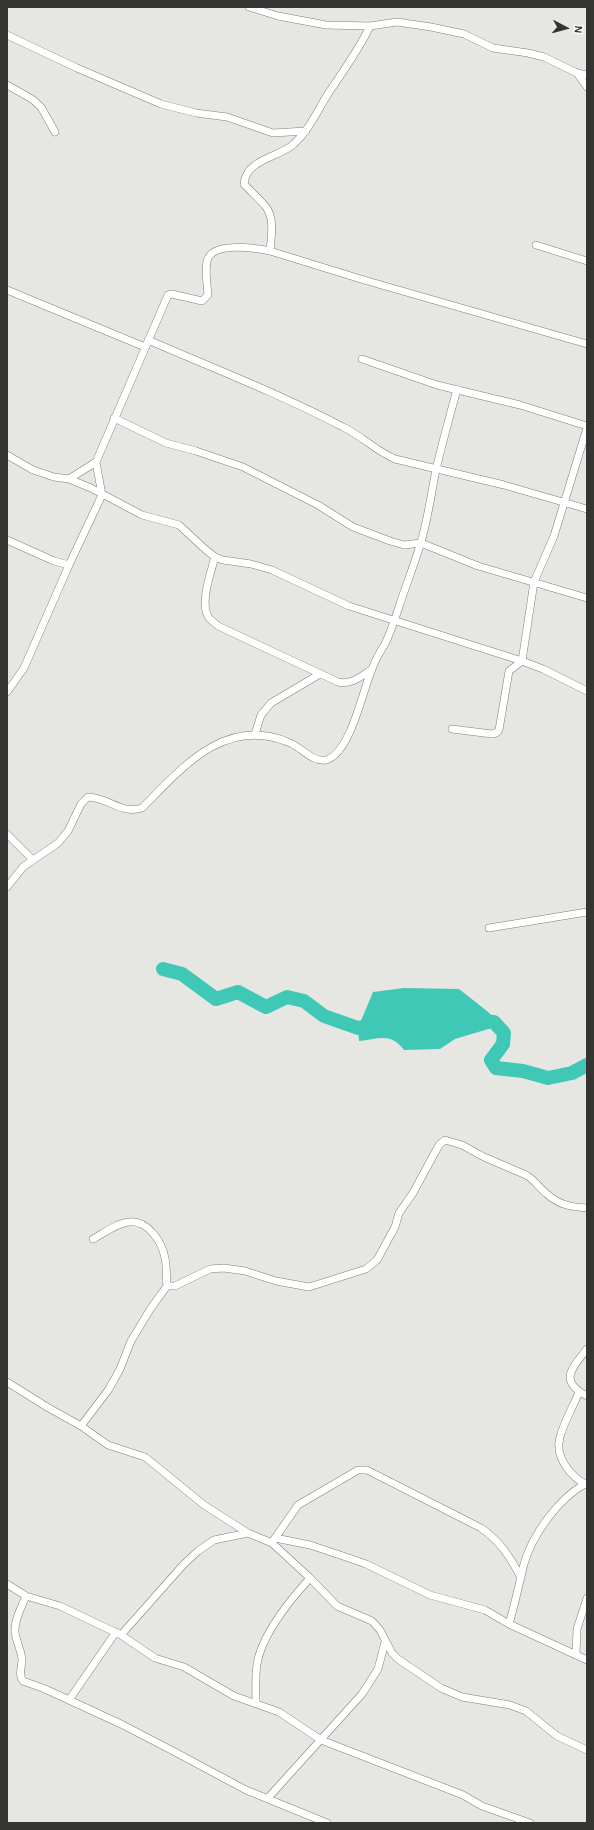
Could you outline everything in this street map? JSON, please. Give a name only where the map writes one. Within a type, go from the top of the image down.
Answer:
[{"type":"street","points":[[249,7],[278,16],[326,25],[370,26],[397,22],[431,27],[464,34],[493,48],[544,57],[577,73],[587,75]]},
{"type":"street","points":[[270,251],[271,219],[267,208],[244,184],[245,176],[252,166],[278,154],[292,145],[306,131],[327,95],[358,51],[370,26]]},
{"type":"street","points":[[7,35],[70,66],[161,104],[196,113],[227,117],[273,133],[306,131]]},
{"type":"street","points":[[577,73],[587,87]]},
{"type":"street","points":[[7,85],[32,99],[41,107],[55,132]]},
{"type":"street","points":[[536,245],[587,261]]},
{"type":"street","points":[[7,692],[24,668],[102,495],[96,462],[168,295],[172,294],[202,301],[205,299],[208,295],[207,260],[212,252],[224,248],[255,248],[270,251],[364,280],[587,344]]},
{"type":"street","points":[[7,290],[145,347]]},
{"type":"street","points":[[148,340],[247,382],[344,427],[385,455],[395,459],[504,485],[587,509]]},
{"type":"street","points":[[362,359],[437,385],[520,405],[587,427],[565,502],[545,559],[534,582],[522,661],[510,670],[499,730],[496,734],[452,729]]},
{"type":"street","points":[[7,887],[23,867],[58,843],[68,831],[81,804],[88,797],[97,797],[114,806],[126,810],[134,811],[142,808],[187,764],[211,746],[232,738],[255,734],[274,737],[289,742],[318,760],[326,760],[333,756],[354,723],[371,670],[385,644],[421,543],[436,469],[457,389]]},
{"type":"street","points":[[114,418],[166,443],[196,451],[243,467],[318,505],[353,527],[404,545],[421,543],[478,566],[587,598]]},
{"type":"street","points":[[7,456],[33,470],[54,477],[69,479],[91,488],[142,515],[179,525],[215,557],[233,563],[251,564],[272,570],[349,606],[394,619],[522,661],[544,669],[587,691]]},
{"type":"street","points":[[69,479],[96,462]]},
{"type":"street","points":[[7,540],[69,566]]},
{"type":"street","points":[[215,557],[206,592],[206,606],[208,617],[218,626],[338,682],[346,684],[352,682],[371,670]]},
{"type":"street","points":[[255,734],[261,715],[271,702],[320,674]]},
{"type":"street","points":[[7,834],[33,860]]},
{"type":"street","points":[[489,928],[587,912]]},
{"type":"street","points":[[167,1286],[175,1286],[210,1269],[224,1268],[245,1272],[276,1281],[309,1287],[366,1269],[377,1260],[395,1227],[399,1213],[413,1193],[439,1145],[445,1140],[462,1145],[484,1157],[526,1175],[531,1178],[546,1194],[563,1206],[587,1208]]},
{"type":"street","points":[[81,1426],[109,1388],[120,1369],[131,1341],[151,1308],[167,1286],[165,1258],[156,1238],[143,1224],[129,1222],[112,1228],[94,1239]]},
{"type":"street","points":[[587,1349],[570,1370],[572,1384],[579,1392],[587,1396]]},
{"type":"street","points":[[7,1382],[81,1426],[108,1445],[146,1457],[204,1505],[248,1533],[274,1540],[310,1545],[366,1564],[430,1595],[485,1610],[509,1624],[587,1660]]},
{"type":"street","points":[[509,1624],[525,1563],[538,1534],[565,1498],[586,1484],[568,1470],[560,1455],[559,1439],[579,1392]]},
{"type":"street","points":[[274,1540],[298,1505],[358,1470],[367,1470],[481,1528],[492,1536],[504,1549],[521,1578]]},
{"type":"street","points":[[69,1700],[119,1634],[198,1550],[214,1540],[248,1533]]},
{"type":"street","points":[[274,1540],[337,1606],[372,1621],[380,1630],[385,1642],[398,1659],[452,1694],[510,1705],[526,1711],[557,1736],[587,1750]]},
{"type":"street","points":[[256,1704],[257,1663],[263,1643],[278,1620],[310,1578]]},
{"type":"street","points":[[7,1584],[26,1596],[60,1606],[119,1634],[155,1658],[184,1667],[234,1696],[279,1712],[321,1740],[463,1795],[492,1810],[530,1823]]},
{"type":"street","points":[[26,1596],[15,1624],[15,1631],[22,1660],[21,1679],[31,1685],[45,1689],[69,1700],[175,1752],[246,1790],[327,1823]]},
{"type":"street","points":[[576,1654],[577,1629],[587,1598]]},
{"type":"street","points":[[268,1798],[362,1694],[378,1669],[385,1642]]},
{"type":"water","points":[[404,988],[459,989],[498,1021],[495,1027],[455,1039],[440,1049],[404,1050],[394,1041],[384,1038],[359,1041],[358,1028],[373,992]]},
{"type":"waterway","points":[[163,969],[182,974],[216,999],[238,992],[266,1007],[287,997],[304,1001],[324,1016],[358,1028],[376,1024]]},
{"type":"waterway","points":[[479,1021],[494,1022],[504,1033],[503,1044],[491,1060],[496,1068],[523,1071],[548,1078],[572,1073],[587,1065]]}]
